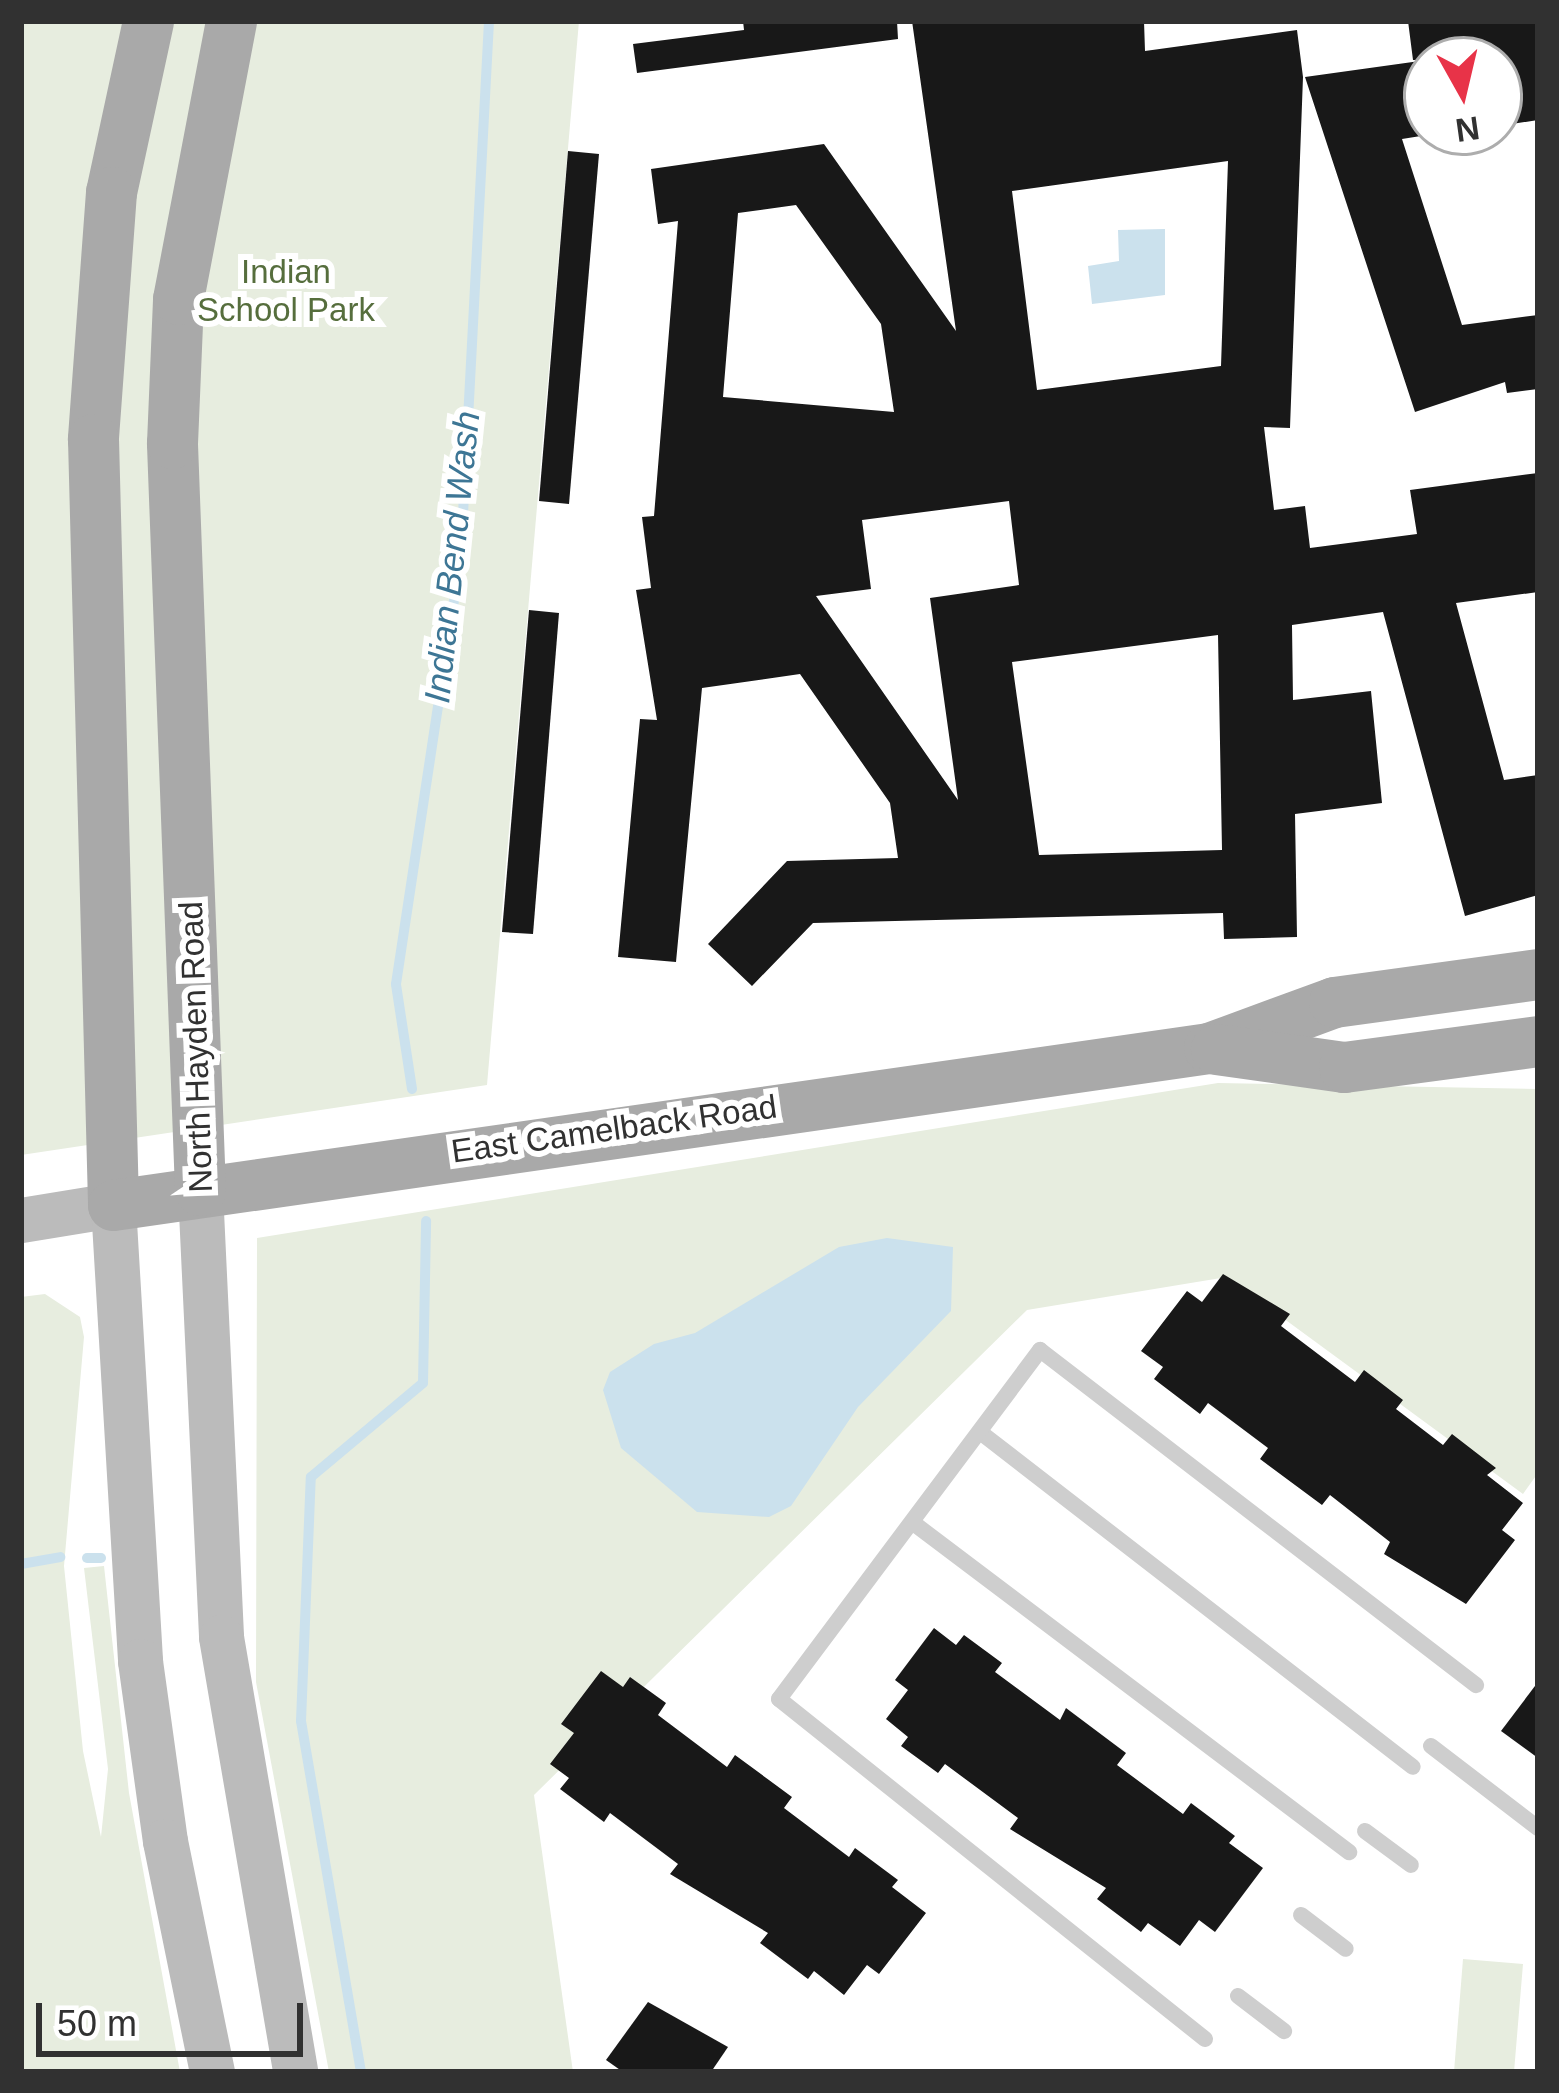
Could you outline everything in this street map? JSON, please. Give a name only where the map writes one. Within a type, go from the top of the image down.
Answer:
[{"type":"main road","points":[[148,21],[111,192],[93,439],[113,1205],[140,1661],[164,1841],[212,2072]]},
{"type":"main road","name":"North Hayden Road","points":[[231,21],[178,298],[172,442],[221,1636],[295,2072]]},
{"type":"main road","name":"East Camelback Road","points":[[21,1220],[200,1190],[1209,1048],[1334,1002],[1538,974]]},
{"type":"main road","name":"East Camelback Road","points":[[1209,1048],[1344,1067],[1538,1041]]},
{"type":"lane","points":[[1205,2038],[779,1699],[1040,1350],[1476,1685]]},
{"type":"lane","points":[[980,1432],[1413,1767]]},
{"type":"lane","points":[[911,1522],[1349,1852]]},
{"type":"lane","points":[[1431,1746],[1538,1828]]},
{"type":"lane","points":[[1365,1831],[1411,1865]]},
{"type":"lane","points":[[1301,1915],[1346,1949]]},
{"type":"lane","points":[[1238,1996],[1284,2031]]},
{"type":"green space","name":"Indian School Park","points":[[21,21],[579,21],[487,1085],[21,1155]]},
{"type":"green space","points":[[1218,1083],[1538,1089],[1538,1473],[1523,1494],[1227,1277],[1027,1310],[534,1795],[573,2072],[329,2072],[256,1682],[257,1238]]},
{"type":"green space","points":[[45,1294],[80,1317],[84,1337],[64,1566],[83,1751],[101,1837],[108,1769],[84,1568],[104,1566],[129,1793],[180,2072],[21,2072],[21,1297]]},
{"type":"green space","points":[[1463,1959],[1523,1964],[1514,2072],[1454,2072]]},
{"type":"water","points":[[1165,229],[1165,295],[1092,304],[1088,266],[1119,261],[1118,230]]},
{"type":"water","points":[[887,1238],[953,1247],[951,1311],[858,1407],[791,1506],[769,1517],[697,1512],[621,1448],[603,1390],[610,1372],[654,1344],[695,1333],[839,1247]]},
{"type":"building","points":[[743,21],[897,21],[898,39],[637,73],[633,44],[744,30]]},
{"type":"building","points":[[912,21],[1144,21],[1145,51],[1297,30],[1303,77],[1290,428],[1264,427],[1274,510],[1305,506],[1310,548],[1417,534],[1410,490],[1538,473],[1538,592],[1456,603],[1504,780],[1538,775],[1538,895],[1465,916],[1383,612],[1292,625],[1293,700],[1371,691],[1382,803],[1295,814],[1297,937],[1224,939],[1223,913],[813,923],[752,986],[708,944],[787,861],[898,858],[890,803],[800,674],[702,688],[676,962],[618,957],[640,719],[657,720],[636,590],[651,588],[642,517],[654,516],[678,221],[658,224],[651,169],[824,144],[956,331]],"holes":[[[1228,161],[1221,366],[1037,390],[1012,191]],[[796,205],[881,324],[894,412],[723,397],[738,213]],[[1009,501],[1019,585],[930,598],[958,800],[816,596],[871,589],[862,520]],[[1218,635],[1222,850],[1039,855],[1012,662]]]},
{"type":"building","points":[[1408,21],[1538,21],[1538,120],[1523,122],[1523,36],[1410,36]]},
{"type":"building","points":[[1403,63],[1403,156],[1407,156],[1462,325],[1538,315],[1538,389],[1507,393],[1505,382],[1415,412],[1305,77]]},
{"type":"building","points":[[568,151],[599,154],[569,504],[539,501]]},
{"type":"building","points":[[529,610],[559,613],[533,934],[502,932]]},
{"type":"building","points":[[1223,1274],[1290,1314],[1281,1326],[1355,1382],[1364,1370],[1403,1400],[1396,1409],[1443,1445],[1452,1434],[1496,1468],[1487,1475],[1523,1503],[1502,1530],[1515,1540],[1466,1604],[1384,1554],[1390,1542],[1330,1495],[1322,1505],[1260,1459],[1268,1448],[1208,1403],[1200,1414],[1154,1379],[1163,1367],[1141,1351],[1187,1291],[1202,1302]]},
{"type":"building","points":[[934,1628],[956,1645],[964,1635],[1002,1663],[995,1672],[1060,1720],[1066,1708],[1126,1753],[1117,1765],[1183,1814],[1191,1803],[1235,1836],[1229,1843],[1263,1868],[1215,1932],[1199,1920],[1180,1946],[1148,1923],[1141,1932],[1097,1899],[1106,1888],[1010,1829],[1018,1818],[945,1764],[938,1773],[901,1746],[908,1737],[886,1719],[908,1690],[895,1680]]},
{"type":"building","points":[[601,1671],[623,1687],[630,1677],[666,1703],[658,1715],[727,1767],[735,1755],[792,1797],[784,1808],[849,1857],[855,1848],[898,1880],[892,1887],[926,1913],[879,1974],[867,1965],[844,1995],[814,1971],[808,1979],[760,1943],[768,1933],[670,1874],[678,1864],[610,1813],[604,1822],[560,1789],[569,1778],[550,1764],[574,1733],[561,1724]]},
{"type":"building","points":[[1538,1682],[1538,1758],[1501,1731]]},
{"type":"building","points":[[648,2002],[728,2047],[711,2072],[623,2072],[606,2060]]},
{"type":"waterway","name":"Indian Bend Wash","points":[[412,1089],[396,984],[461,552],[489,21]]},
{"type":"waterway","name":"Indian Bend Wash","points":[[361,2072],[301,1721],[311,1477],[423,1383],[426,1221]]},
{"type":"waterway","points":[[21,1564],[60,1557]]},
{"type":"waterway","points":[[87,1558],[101,1558]]}]
